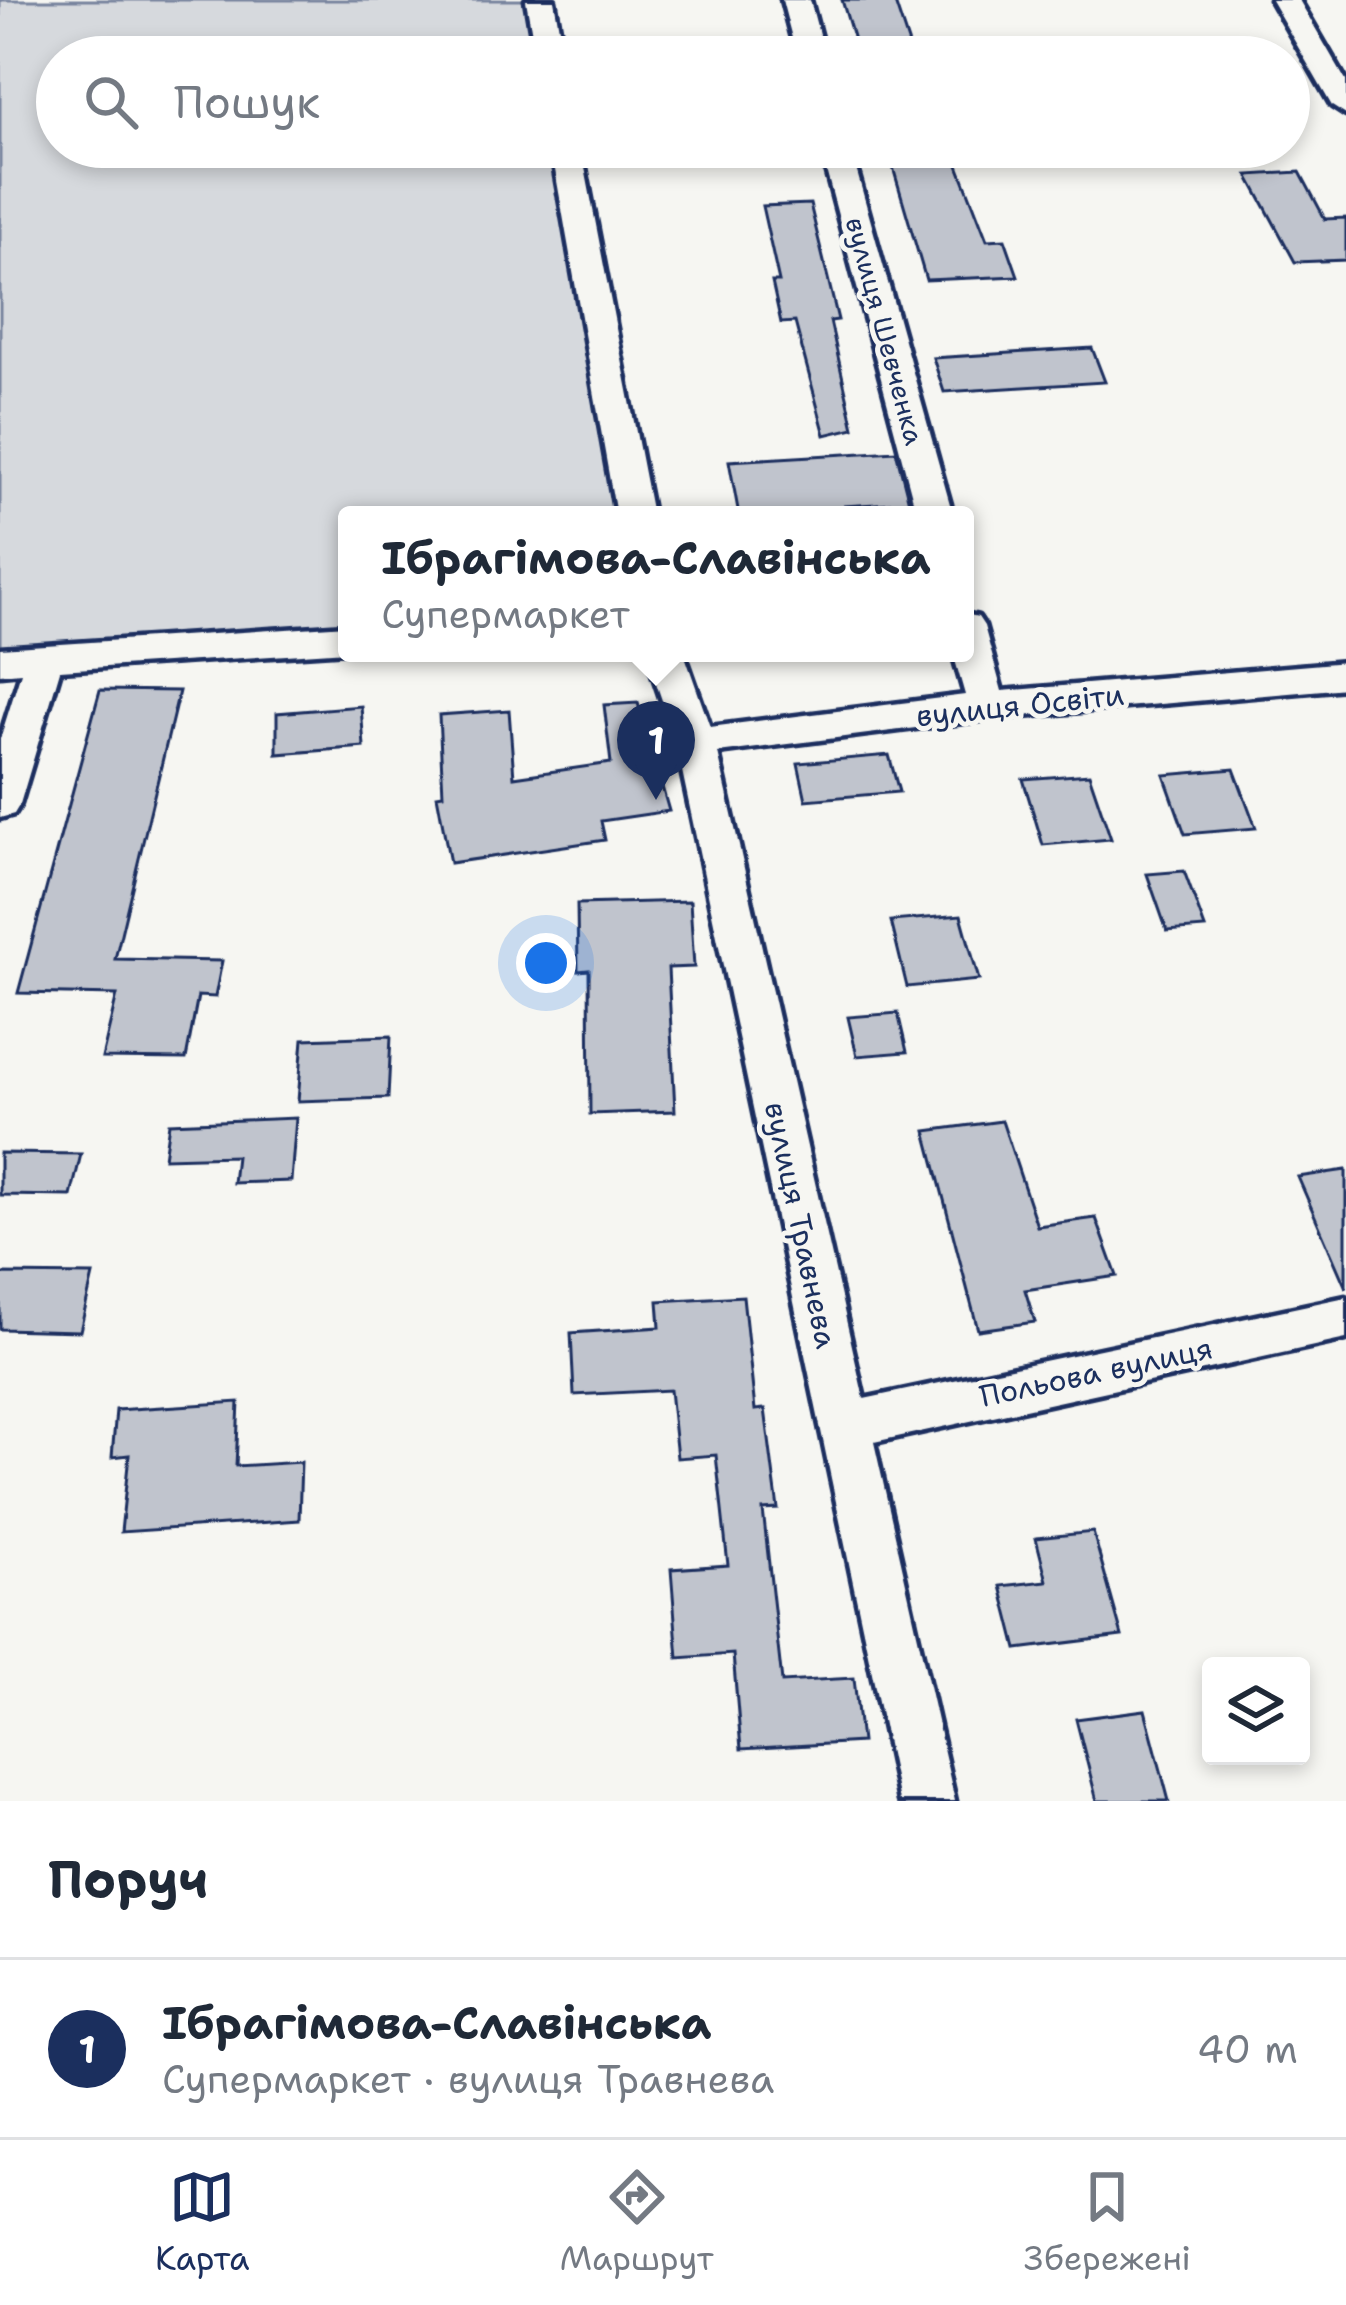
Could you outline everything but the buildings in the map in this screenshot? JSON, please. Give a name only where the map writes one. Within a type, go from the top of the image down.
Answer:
[{"type":"street","points":[[540,0],[546,36]]},
{"type":"street","points":[[796,0],[805,36]]},
{"type":"street","points":[[1285,0],[1306,36]]},
{"type":"street","points":[[1310,43],[1346,106]]},
{"type":"street","points":[[570,168],[632,506]]},
{"type":"street","name":"вулиця Шевченка","points":[[842,168],[933,506]]},
{"type":"street","points":[[0,661],[338,639]]},
{"type":"street","points":[[0,804],[44,658]]},
{"type":"street","points":[[974,659],[987,706]]},
{"type":"street","name":"вулиця Травнева","points":[[667,662],[696,742],[927,1801]]},
{"type":"street","name":"вулиця Освіти","points":[[696,742],[987,706],[1346,675]]},
{"type":"street","name":"Польова вулиця","points":[[845,1426],[1346,1318]]},
{"type":"shaded area","points":[[0,0],[540,0],[546,36],[36,36],[36,168],[570,168],[632,506],[338,506],[338,634],[0,652]]},
{"type":"place","name":"Ібрагімова-Славінська","points":[[656,800]]}]
